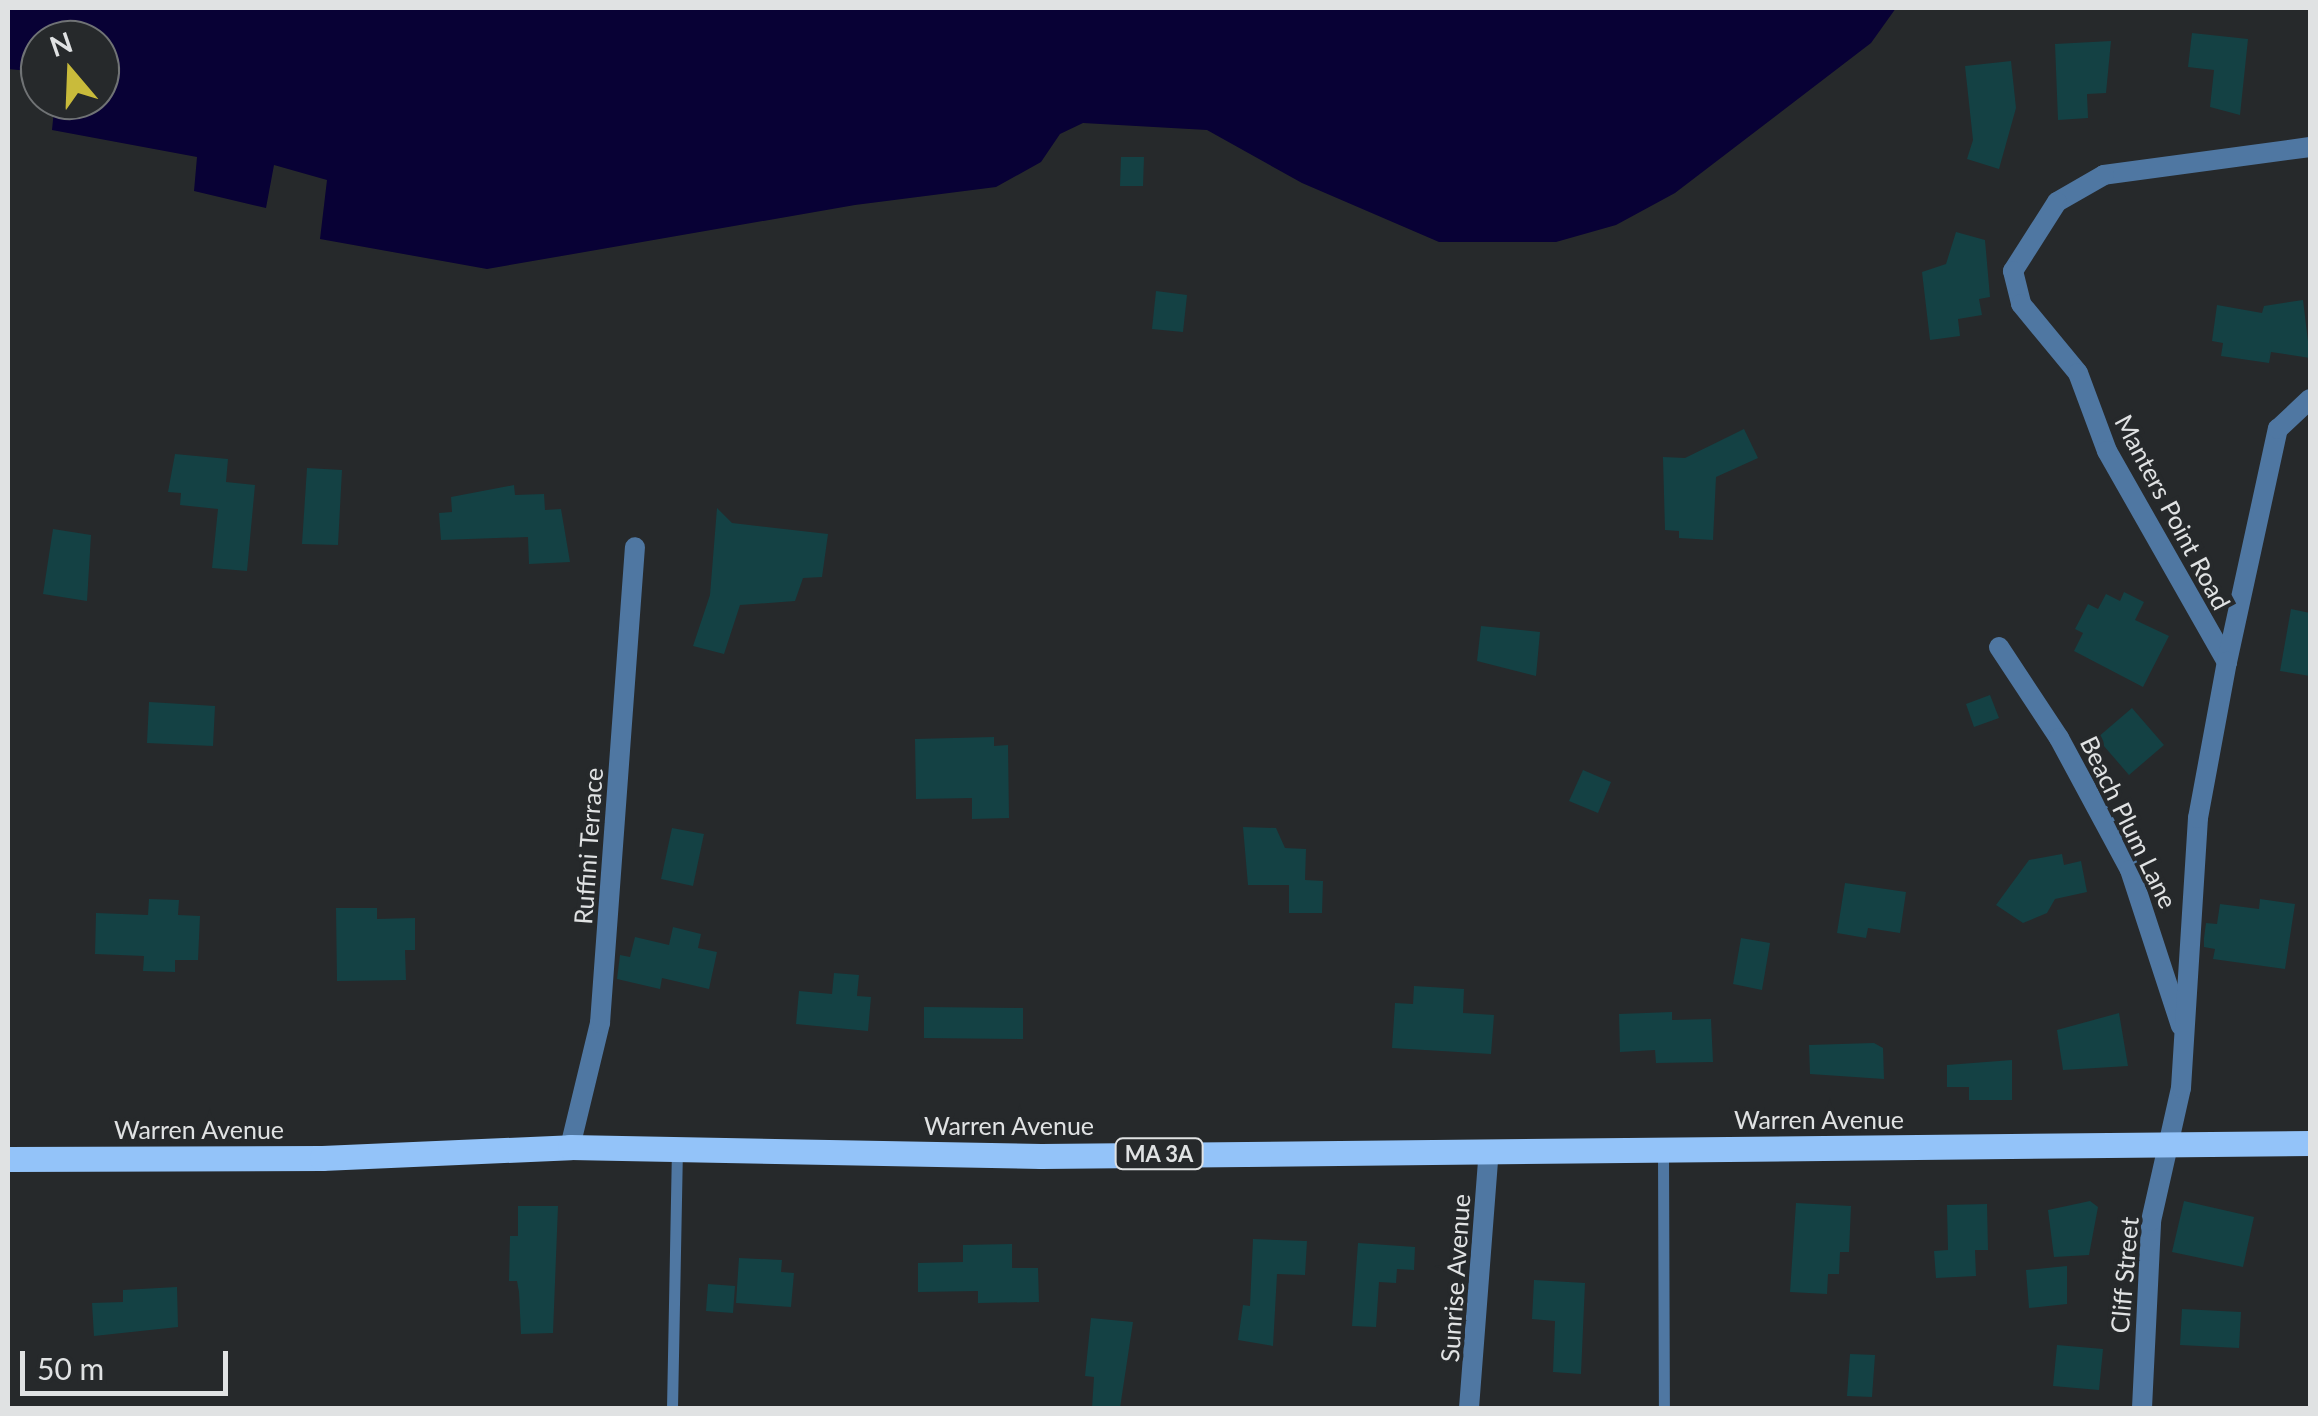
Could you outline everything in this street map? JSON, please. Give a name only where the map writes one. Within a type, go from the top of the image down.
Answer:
[{"type":"main road","name":"Warren Avenue","points":[[8,1159],[358,1157],[570,1147],[677,1152],[1489,1152],[2171,1148],[2310,1143]]},
{"type":"street","name":"Manters Point Road","points":[[2227,662],[2107,451],[2078,373],[2021,304],[2013,271],[2058,202],[2104,174],[2310,147]]},
{"type":"street","name":"Manters Point Road","points":[[2171,1148],[2184,1033],[2198,818],[2227,662],[2278,429],[2310,400]]},
{"type":"street","name":"Ruffini Terrace","points":[[570,1147],[600,1023],[636,547]]},
{"type":"street","name":"Beach Plum Lane","points":[[1999,647],[2060,738],[2130,870],[2184,1033]]},
{"type":"street","name":"Cliff Street","points":[[2142,1408],[2151,1221],[2171,1148]]},
{"type":"street","name":"Sunrise Avenue","points":[[1469,1408],[1489,1152]]},
{"type":"lane","points":[[1664,1150],[1664,1408]]},
{"type":"lane","points":[[672,1408],[677,1152]]},
{"type":"shaded area","points":[[8,8],[1896,8],[1871,43],[1675,193],[1616,225],[1556,242],[1439,242],[1302,183],[1207,130],[1083,123],[1060,134],[1041,162],[996,187],[855,205],[487,269],[320,239],[327,180],[274,165],[266,208],[194,191],[197,157],[52,130],[53,120],[120,120],[120,20],[20,20],[20,70],[8,69]]},
{"type":"building","points":[[2192,33],[2248,39],[2240,115],[2210,107],[2214,70],[2188,67]]},
{"type":"building","points":[[2111,41],[2106,93],[2087,94],[2088,118],[2058,120],[2055,44]]},
{"type":"building","points":[[2011,61],[2016,108],[1999,169],[1967,159],[1973,140],[1965,66]]},
{"type":"building","points":[[1121,157],[1144,157],[1143,186],[1120,186]]},
{"type":"building","points":[[1956,232],[1985,240],[1990,297],[1979,299],[1982,315],[1958,319],[1960,336],[1930,340],[1922,272],[1946,264]]},
{"type":"building","points":[[1156,291],[1187,295],[1183,332],[1152,329]]},
{"type":"building","points":[[2303,300],[2310,358],[2271,352],[2269,363],[2221,356],[2223,343],[2212,341],[2217,305],[2262,313],[2264,306]]},
{"type":"building","points":[[1744,429],[1758,458],[1716,477],[1713,540],[1679,538],[1679,531],[1665,530],[1663,457],[1685,458]]},
{"type":"building","points":[[175,454],[228,459],[226,482],[255,485],[247,571],[212,568],[218,509],[180,505],[181,493],[168,492]]},
{"type":"building","points":[[307,468],[342,470],[338,545],[302,544]]},
{"type":"building","points":[[514,485],[515,495],[544,494],[545,510],[561,509],[570,562],[529,564],[528,537],[441,540],[439,513],[452,512],[451,497]]},
{"type":"building","points":[[717,508],[732,523],[828,534],[822,577],[803,578],[795,601],[740,605],[724,654],[693,646],[710,595]]},
{"type":"building","points":[[53,529],[91,535],[87,601],[43,594]]},
{"type":"building","points":[[2124,592],[2144,602],[2135,620],[2169,636],[2143,687],[2074,651],[2083,633],[2075,629],[2088,604],[2098,609],[2106,594],[2120,601]]},
{"type":"building","points":[[2291,609],[2310,613],[2310,676],[2280,671]]},
{"type":"building","points":[[1481,626],[1540,632],[1536,676],[1477,661]]},
{"type":"building","points":[[1990,695],[1999,718],[1974,727],[1966,704]]},
{"type":"building","points":[[149,702],[215,706],[213,746],[147,743]]},
{"type":"building","points":[[2132,708],[2164,745],[2129,775],[2097,738]]},
{"type":"building","points":[[994,737],[994,746],[1008,745],[1009,818],[972,819],[972,798],[916,799],[915,739]]},
{"type":"building","points":[[1583,770],[1611,782],[1598,813],[1569,801]]},
{"type":"building","points":[[1243,827],[1276,828],[1285,848],[1306,849],[1305,880],[1323,881],[1322,913],[1289,913],[1289,885],[1248,885]]},
{"type":"building","points":[[672,828],[704,834],[693,886],[661,879]]},
{"type":"building","points":[[2062,854],[2064,865],[2081,861],[2087,892],[2055,899],[2047,913],[2023,923],[1996,905],[2029,860]]},
{"type":"building","points":[[1845,883],[1906,892],[1900,933],[1868,928],[1866,938],[1837,933]]},
{"type":"building","points":[[149,899],[179,900],[178,915],[200,916],[198,960],[175,960],[175,972],[143,971],[144,956],[95,954],[96,913],[148,915]]},
{"type":"building","points":[[2260,899],[2295,904],[2285,969],[2213,959],[2215,949],[2204,947],[2204,938],[2206,923],[2217,924],[2220,904],[2259,909]]},
{"type":"building","points":[[336,908],[377,908],[377,919],[415,918],[415,950],[405,950],[406,980],[337,981]]},
{"type":"building","points":[[673,927],[701,934],[698,948],[717,952],[709,989],[662,978],[660,989],[617,979],[620,955],[630,957],[635,937],[669,945]]},
{"type":"building","points":[[1741,938],[1770,943],[1762,990],[1733,984]]},
{"type":"building","points":[[834,973],[859,975],[857,996],[871,997],[868,1031],[796,1024],[799,991],[832,994]]},
{"type":"building","points":[[1414,986],[1464,989],[1463,1013],[1494,1015],[1491,1054],[1392,1048],[1395,1003],[1413,1004]]},
{"type":"building","points":[[924,1007],[1023,1008],[1023,1039],[924,1038]]},
{"type":"building","points":[[1672,1012],[1672,1020],[1711,1019],[1713,1062],[1656,1063],[1655,1050],[1620,1052],[1619,1014]]},
{"type":"building","points":[[2119,1013],[2128,1066],[2063,1070],[2057,1030]]},
{"type":"building","points":[[1874,1043],[1883,1048],[1884,1079],[1810,1074],[1809,1045]]},
{"type":"building","points":[[2012,1060],[2012,1100],[1969,1100],[1969,1087],[1947,1087],[1947,1065]]},
{"type":"building","points":[[2090,1201],[2098,1207],[2089,1255],[2054,1257],[2048,1210]]},
{"type":"building","points":[[2184,1201],[2254,1217],[2243,1267],[2172,1252]]},
{"type":"building","points":[[1796,1203],[1851,1206],[1849,1252],[1840,1252],[1839,1274],[1828,1274],[1827,1294],[1790,1292]]},
{"type":"building","points":[[1987,1204],[1988,1250],[1975,1250],[1976,1276],[1936,1278],[1934,1251],[1948,1250],[1947,1205]]},
{"type":"building","points":[[518,1206],[558,1206],[553,1333],[521,1334],[517,1281],[509,1281],[510,1236],[518,1236]]},
{"type":"building","points":[[1253,1239],[1307,1241],[1305,1275],[1277,1274],[1273,1346],[1238,1340],[1243,1305],[1250,1306]]},
{"type":"building","points":[[1358,1243],[1415,1247],[1414,1270],[1397,1269],[1396,1283],[1379,1282],[1376,1327],[1352,1326]]},
{"type":"building","points":[[1012,1244],[1012,1268],[1038,1268],[1039,1302],[978,1303],[978,1291],[918,1292],[918,1263],[963,1262],[963,1245]]},
{"type":"building","points":[[739,1258],[782,1260],[781,1272],[794,1273],[791,1307],[736,1303]]},
{"type":"building","points":[[2067,1266],[2067,1304],[2029,1308],[2026,1270]]},
{"type":"building","points":[[1534,1280],[1585,1283],[1581,1374],[1553,1372],[1555,1321],[1532,1319]]},
{"type":"building","points":[[708,1284],[735,1286],[733,1313],[706,1311]]},
{"type":"building","points":[[177,1287],[178,1327],[94,1336],[92,1303],[123,1302],[123,1290]]},
{"type":"building","points":[[2182,1309],[2241,1312],[2239,1348],[2180,1345]]},
{"type":"building","points":[[1091,1318],[1133,1322],[1120,1408],[1092,1408],[1094,1377],[1085,1376]]},
{"type":"building","points":[[2057,1345],[2103,1349],[2099,1390],[2053,1386]]},
{"type":"building","points":[[1850,1354],[1875,1355],[1872,1397],[1847,1396]]}]
